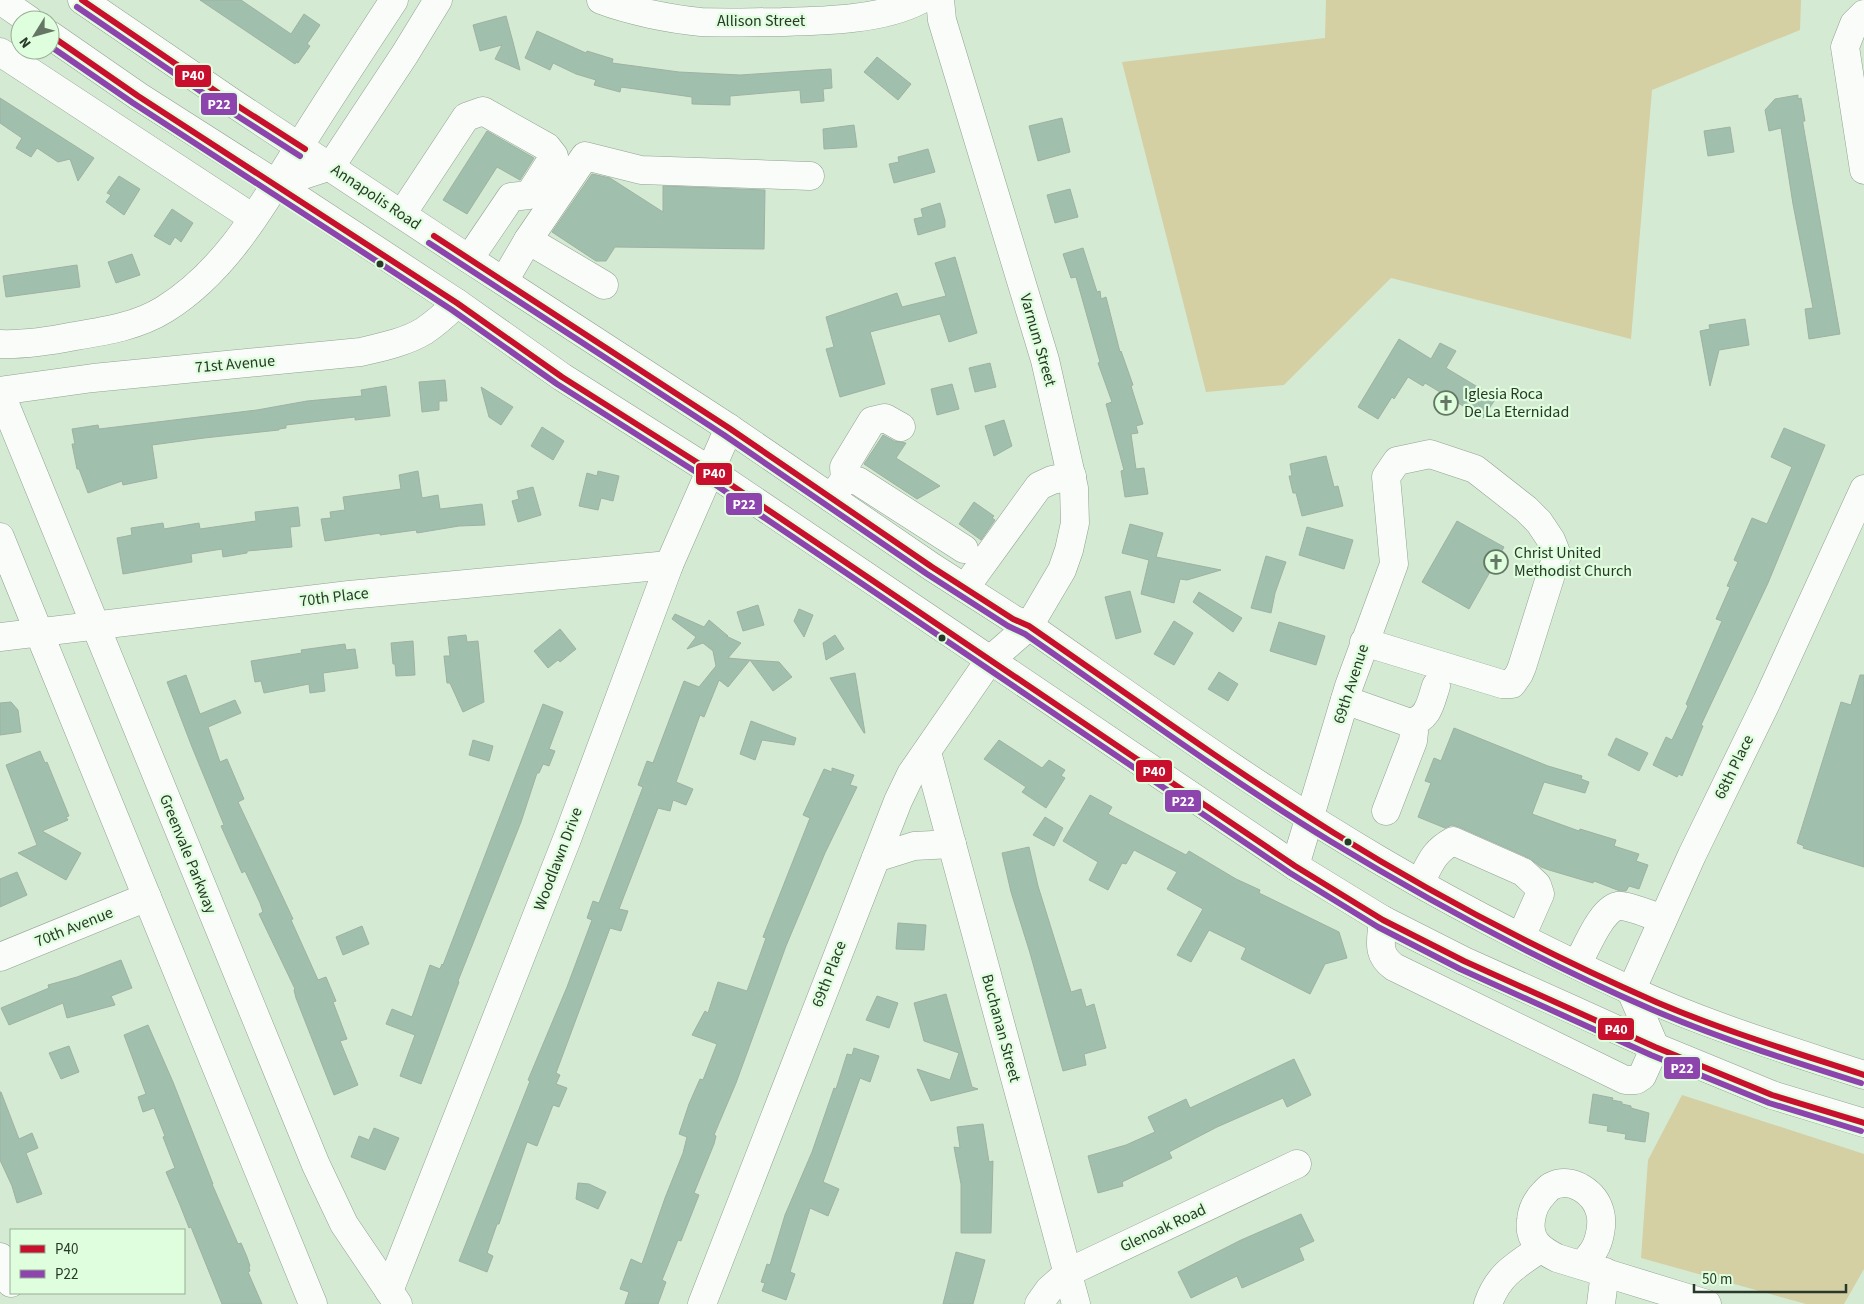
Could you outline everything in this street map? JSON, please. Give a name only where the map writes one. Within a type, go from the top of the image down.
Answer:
[{"type":"street","points":[[0,0],[14,10]]},
{"type":"street","name":"Annapolis Road","points":[[82,0],[233,103],[729,428],[838,488],[910,552],[1013,619],[1029,626],[1227,763],[1310,818],[1380,861],[1521,938],[1631,991],[1710,1024],[1864,1075]]},
{"type":"street","points":[[0,344],[24,345],[121,328],[164,310],[192,290],[217,265],[253,218],[394,0]]},
{"type":"street","points":[[276,184],[331,166],[405,54],[438,0]]},
{"type":"street","name":"Allison Street","points":[[601,0],[654,14],[700,22],[756,22],[820,21],[858,17],[907,6],[920,0]]},
{"type":"street","name":"Varnum Street","points":[[940,0],[942,20],[1046,360],[1074,488],[1075,523],[1062,570],[1029,626],[989,661]]},
{"type":"street","points":[[1859,19],[1844,47],[1857,93],[1864,170]]},
{"type":"street","points":[[60,42],[138,96],[457,303],[562,377],[709,470],[1295,866],[1384,920],[1464,961],[1655,1047],[1772,1095],[1864,1123]]},
{"type":"street","points":[[0,52],[253,218]]},
{"type":"street","points":[[402,214],[466,117],[483,111],[548,147],[554,156],[529,195],[511,197],[469,259]]},
{"type":"street","points":[[504,281],[528,240],[585,156],[641,170],[810,176]]},
{"type":"street","points":[[528,240],[604,286]]},
{"type":"street","name":"71st Avenue","points":[[0,392],[92,378],[361,352],[390,345],[422,332],[457,303]]},
{"type":"street","name":"Greenvale Parkway","points":[[0,392],[96,625],[185,849],[316,1165],[344,1224],[393,1298]]},
{"type":"street","points":[[838,488],[844,467],[872,421],[885,418],[901,427]]},
{"type":"street","name":"Woodlawn Drive","points":[[393,1298],[669,565],[729,428]]},
{"type":"street","name":"69th Avenue","points":[[1295,866],[1364,642],[1394,564],[1386,477],[1397,461],[1430,454],[1475,469],[1526,509],[1539,522],[1551,540],[1557,555],[1519,674],[1512,684],[1502,684],[1364,642]]},
{"type":"street","points":[[965,588],[1039,486],[1052,480],[1072,476]]},
{"type":"street","points":[[838,488],[858,481],[964,548]]},
{"type":"street","name":"68th Place","points":[[1631,991],[1864,489]]},
{"type":"street","points":[[910,552],[927,525]]},
{"type":"street","points":[[0,537],[313,1304]]},
{"type":"street","name":"70th Place","points":[[0,638],[348,595],[669,565]]},
{"type":"street","name":"69th Place","points":[[702,1304],[900,795],[911,774],[989,661]]},
{"type":"street","points":[[1345,700],[1410,723],[1421,720],[1427,711],[1436,686]]},
{"type":"street","points":[[1386,811],[1413,741],[1414,732],[1410,723]]},
{"type":"street","name":"Buchanan Street","points":[[927,752],[1006,1047],[1069,1272],[1076,1304]]},
{"type":"street","points":[[1420,883],[1433,857],[1440,848],[1453,842],[1524,872],[1537,885],[1540,894],[1521,938]]},
{"type":"street","points":[[876,858],[914,846],[952,844]]},
{"type":"street","name":"70th Avenue","points":[[0,957],[147,897]]},
{"type":"street","points":[[1577,965],[1603,917],[1610,909],[1620,905],[1663,919]]},
{"type":"street","points":[[1384,920],[1381,951],[1386,961],[1394,967],[1625,1080],[1636,1080],[1642,1076],[1655,1047],[1631,991]]},
{"type":"street","name":"Glenoak Road","points":[[1039,1304],[1049,1290],[1069,1272],[1297,1164]]},
{"type":"street","points":[[1601,1304],[1594,1269],[1594,1250],[1600,1233],[1600,1213],[1593,1197],[1580,1186],[1566,1183],[1552,1186],[1540,1197],[1532,1211],[1530,1226],[1533,1238],[1540,1249],[1557,1258],[1594,1269],[1707,1304]]},
{"type":"street","points":[[1488,1304],[1492,1290],[1501,1278],[1513,1267],[1540,1249]]},
{"type":"street","points":[[0,1257],[10,1281]]},
{"type":"shaded area","points":[[1326,0],[1801,0],[1800,30],[1652,90],[1631,339],[1391,278],[1284,385],[1206,392],[1122,62],[1325,38]]},
{"type":"shaded area","points":[[1682,1095],[1864,1154],[1864,1269],[1844,1304],[1806,1304],[1641,1258],[1648,1160]]},
{"type":"building","points":[[200,0],[241,0],[291,34],[304,14],[320,25],[307,44],[310,46],[298,63],[296,62],[295,64]]},
{"type":"building","points":[[506,16],[520,70],[495,59],[502,45],[480,51],[473,25]]},
{"type":"building","points":[[537,31],[586,53],[587,51],[613,59],[612,63],[679,72],[740,75],[831,69],[832,88],[823,89],[824,101],[801,103],[800,90],[730,96],[730,105],[692,104],[692,97],[621,87],[620,92],[594,85],[596,80],[576,74],[553,63],[550,70],[525,58]]},
{"type":"building","points":[[877,57],[911,84],[898,100],[864,72]]},
{"type":"building","points":[[1798,95],[1798,99],[1801,98],[1805,121],[1803,121],[1803,124],[1840,334],[1809,339],[1805,309],[1813,308],[1781,128],[1769,131],[1765,110],[1775,99]]},
{"type":"building","points":[[0,98],[94,158],[78,181],[70,159],[58,162],[37,148],[31,157],[16,148],[22,138],[0,123]]},
{"type":"building","points":[[1062,118],[1070,152],[1038,161],[1029,126]]},
{"type":"building","points":[[854,125],[857,147],[824,149],[823,129]]},
{"type":"building","points":[[1730,127],[1734,152],[1708,156],[1704,131]]},
{"type":"building","points":[[487,131],[534,158],[520,180],[497,167],[467,214],[443,200]]},
{"type":"building","points":[[928,149],[935,172],[894,183],[889,164],[899,162],[898,157]]},
{"type":"building","points":[[592,174],[610,178],[663,212],[663,186],[765,190],[764,249],[615,247],[606,261],[596,261],[552,232]]},
{"type":"building","points":[[119,176],[140,189],[124,215],[106,202],[111,195],[107,193]]},
{"type":"building","points":[[1070,189],[1078,217],[1055,223],[1047,195]]},
{"type":"building","points":[[940,203],[945,227],[918,235],[914,219],[923,217],[921,209]]},
{"type":"building","points":[[172,209],[193,223],[181,242],[175,237],[170,245],[154,236]]},
{"type":"building","points":[[1083,248],[1097,292],[1100,291],[1101,299],[1106,297],[1120,352],[1133,385],[1131,386],[1143,424],[1136,426],[1138,433],[1131,434],[1136,469],[1144,468],[1148,494],[1125,497],[1121,471],[1124,470],[1106,404],[1112,402],[1098,363],[1100,362],[1076,277],[1071,278],[1063,254]]},
{"type":"building","points":[[132,254],[140,275],[116,283],[108,262]]},
{"type":"building","points":[[955,257],[977,333],[949,342],[940,314],[870,332],[885,384],[840,397],[826,349],[834,347],[826,317],[897,293],[902,307],[946,296],[935,263]]},
{"type":"building","points":[[77,265],[80,287],[6,297],[3,276]]},
{"type":"building","points":[[1745,319],[1749,345],[1719,350],[1710,386],[1700,331],[1710,329],[1709,325]]},
{"type":"building","points":[[1399,339],[1431,359],[1440,343],[1456,351],[1446,368],[1496,398],[1483,418],[1425,383],[1423,386],[1408,377],[1378,419],[1358,407]]},
{"type":"building","points":[[990,363],[996,387],[975,392],[969,368]]},
{"type":"building","points":[[445,380],[447,401],[439,401],[439,410],[422,412],[419,382]]},
{"type":"building","points":[[952,384],[959,409],[937,415],[931,389]]},
{"type":"building","points":[[386,386],[390,416],[355,420],[355,417],[286,425],[286,428],[279,430],[152,445],[157,478],[123,485],[122,481],[88,493],[79,469],[77,469],[72,444],[75,444],[72,429],[98,425],[99,429],[257,410],[307,401],[362,396],[361,390]]},
{"type":"building","points":[[481,387],[513,407],[501,425],[489,417]]},
{"type":"building","points":[[1004,420],[1012,446],[994,456],[985,426]]},
{"type":"building","points":[[542,427],[564,441],[553,460],[531,446]]},
{"type":"building","points":[[1784,428],[1825,445],[1768,583],[1701,725],[1703,726],[1682,776],[1679,774],[1677,777],[1653,765],[1666,737],[1672,740],[1688,706],[1686,704],[1722,621],[1716,619],[1730,587],[1727,586],[1738,562],[1734,560],[1752,518],[1767,524],[1792,467],[1771,457]]},
{"type":"building","points":[[883,435],[894,441],[906,443],[896,458],[940,486],[917,499],[864,464]]},
{"type":"building","points":[[1326,456],[1334,487],[1338,486],[1343,506],[1302,516],[1289,476],[1292,476],[1290,464]]},
{"type":"building","points":[[418,471],[422,498],[438,495],[440,509],[482,504],[485,525],[459,526],[417,533],[416,530],[380,535],[380,533],[325,541],[321,519],[331,518],[330,512],[345,510],[343,497],[401,489],[399,475]]},
{"type":"building","points":[[598,471],[619,476],[613,501],[601,498],[598,510],[579,506],[587,473],[597,476]]},
{"type":"building","points":[[533,487],[541,515],[518,522],[512,501],[519,499],[517,491]]},
{"type":"building","points":[[974,502],[994,516],[992,518],[995,520],[981,540],[959,524]]},
{"type":"building","points":[[298,507],[300,526],[290,527],[292,547],[247,551],[247,553],[223,557],[222,549],[191,554],[192,562],[123,574],[117,538],[132,535],[131,528],[163,523],[164,529],[199,523],[200,529],[256,521],[255,512]]},
{"type":"building","points":[[1457,521],[1504,547],[1469,609],[1422,582]]},
{"type":"building","points":[[1130,524],[1163,533],[1156,557],[1221,570],[1187,580],[1180,579],[1174,603],[1141,594],[1149,560],[1122,553]]},
{"type":"building","points":[[1307,527],[1353,540],[1344,569],[1299,555]]},
{"type":"building","points":[[1266,556],[1286,562],[1275,593],[1271,613],[1251,608]]},
{"type":"building","points":[[1130,591],[1141,632],[1116,639],[1105,597]]},
{"type":"building","points":[[1199,592],[1242,618],[1233,632],[1193,602]]},
{"type":"building","points":[[758,605],[764,625],[743,631],[737,612]]},
{"type":"building","points":[[799,609],[813,615],[804,637],[794,621]]},
{"type":"building","points":[[675,614],[704,627],[709,620],[728,636],[726,636],[741,643],[728,658],[750,660],[728,687],[719,680],[704,717],[700,715],[676,782],[693,789],[686,805],[673,800],[670,811],[658,808],[619,909],[628,911],[621,931],[610,928],[556,1073],[560,1075],[556,1084],[567,1088],[559,1107],[553,1105],[537,1146],[527,1142],[487,1253],[493,1256],[487,1272],[459,1261],[592,920],[587,918],[593,901],[599,903],[643,787],[638,785],[647,761],[653,763],[684,681],[699,687],[716,666],[713,651],[703,643],[687,649],[696,637],[672,619]]},
{"type":"building","points":[[1174,621],[1193,633],[1174,665],[1154,654]]},
{"type":"building","points":[[1279,622],[1325,636],[1316,665],[1270,651]]},
{"type":"building","points":[[560,629],[576,649],[560,662],[558,660],[548,668],[534,651]]},
{"type":"building","points":[[466,635],[467,642],[478,641],[484,702],[463,712],[450,683],[447,683],[444,656],[450,656],[448,637]]},
{"type":"building","points":[[835,635],[844,649],[826,660],[823,643]]},
{"type":"building","points":[[413,641],[415,675],[396,676],[391,643]]},
{"type":"building","points":[[345,644],[346,650],[355,649],[358,668],[323,673],[325,691],[310,693],[309,684],[264,693],[261,681],[255,682],[251,661],[302,653],[301,650]]},
{"type":"building","points":[[750,660],[779,662],[792,677],[773,691]]},
{"type":"building","points":[[1219,672],[1238,684],[1228,701],[1208,689]]},
{"type":"building","points":[[855,673],[865,733],[830,678]]},
{"type":"building","points":[[186,675],[200,714],[235,700],[241,713],[208,727],[220,762],[227,759],[244,799],[238,802],[293,919],[291,920],[318,980],[326,977],[336,1001],[333,1002],[347,1039],[340,1041],[358,1085],[334,1095],[296,998],[295,989],[259,914],[263,912],[260,903],[245,871],[242,873],[221,826],[224,825],[167,682]]},
{"type":"building","points":[[1860,675],[1864,675],[1864,867],[1803,848],[1804,846],[1797,843],[1841,702],[1851,705]]},
{"type":"building","points":[[11,702],[18,710],[21,732],[0,735],[0,703]]},
{"type":"building","points":[[543,704],[563,712],[549,749],[555,751],[549,766],[543,764],[539,773],[537,773],[521,822],[458,981],[421,1084],[400,1076],[415,1035],[386,1024],[392,1009],[412,1017],[430,965],[440,969],[443,965]]},
{"type":"building","points":[[751,721],[796,738],[794,745],[762,740],[755,760],[740,754]]},
{"type":"building","points":[[1454,728],[1548,766],[1582,776],[1581,779],[1589,782],[1585,793],[1544,782],[1532,814],[1579,831],[1580,829],[1616,840],[1614,846],[1639,854],[1636,861],[1648,865],[1639,889],[1629,886],[1626,891],[1620,891],[1594,881],[1593,883],[1549,870],[1541,867],[1529,858],[1459,827],[1452,825],[1445,828],[1418,817],[1431,783],[1425,781],[1434,758],[1441,761]]},
{"type":"building","points":[[1616,738],[1648,753],[1639,771],[1608,755]]},
{"type":"building","points":[[473,740],[493,746],[489,761],[469,755]]},
{"type":"building","points":[[999,740],[1042,768],[1049,760],[1065,770],[1061,776],[1065,778],[1046,808],[1022,792],[1026,787],[984,759]]},
{"type":"building","points":[[40,751],[45,763],[47,762],[69,816],[66,817],[68,820],[42,831],[81,853],[66,880],[18,853],[37,845],[6,765]]},
{"type":"building","points":[[832,768],[854,775],[850,785],[857,787],[825,853],[786,946],[736,1083],[714,1135],[716,1136],[714,1144],[694,1193],[699,1195],[681,1241],[678,1240],[662,1280],[666,1282],[658,1304],[625,1304],[629,1292],[620,1289],[631,1259],[642,1264],[683,1153],[687,1137],[679,1134],[689,1104],[700,1079],[703,1080],[717,1044],[692,1035],[705,1011],[708,1013],[718,982],[747,991],[766,938],[763,937],[810,818],[803,815],[824,769],[832,772]]},
{"type":"building","points":[[1090,795],[1112,807],[1108,814],[1186,855],[1189,851],[1236,879],[1260,890],[1259,893],[1339,932],[1347,958],[1325,964],[1310,994],[1241,959],[1246,948],[1209,930],[1191,962],[1177,955],[1203,909],[1167,889],[1177,872],[1134,850],[1126,864],[1122,863],[1108,890],[1089,880],[1098,862],[1063,841]]},
{"type":"building","points":[[1045,817],[1063,828],[1054,846],[1033,835]]},
{"type":"building","points":[[1029,847],[1038,886],[1071,992],[1081,989],[1086,1007],[1094,1004],[1106,1048],[1084,1054],[1086,1065],[1063,1071],[1011,892],[1002,853]]},
{"type":"building","points":[[17,872],[27,895],[0,907],[0,879]]},
{"type":"building","points":[[898,923],[926,925],[924,950],[896,949]]},
{"type":"building","points":[[362,926],[369,944],[343,955],[336,937]]},
{"type":"building","points":[[121,960],[132,988],[111,996],[115,1005],[67,1018],[63,1003],[9,1025],[1,1008],[49,988],[48,985],[77,977]]},
{"type":"building","points":[[946,994],[972,1087],[978,1089],[931,1101],[917,1069],[950,1080],[959,1053],[924,1041],[914,1003]]},
{"type":"building","points":[[877,996],[898,1003],[889,1028],[866,1020]]},
{"type":"building","points":[[148,1025],[173,1082],[212,1184],[238,1244],[241,1243],[247,1257],[250,1266],[250,1271],[248,1272],[262,1304],[222,1304],[191,1227],[189,1228],[166,1172],[175,1168],[154,1108],[143,1112],[138,1097],[146,1094],[124,1035]]},
{"type":"building","points":[[69,1046],[79,1072],[61,1079],[49,1053]]},
{"type":"building","points":[[854,1048],[879,1056],[870,1082],[860,1078],[823,1182],[839,1189],[828,1216],[810,1208],[790,1272],[795,1274],[786,1300],[762,1291],[765,1283],[761,1282],[767,1264],[770,1265],[785,1215],[812,1152],[847,1054],[852,1055]]},
{"type":"building","points":[[1294,1059],[1311,1095],[1287,1107],[1283,1098],[1217,1127],[1169,1152],[1172,1158],[1122,1182],[1123,1186],[1098,1193],[1088,1156],[1126,1145],[1155,1132],[1148,1117],[1186,1099],[1190,1108]]},
{"type":"building","points":[[0,1092],[19,1139],[32,1133],[38,1148],[26,1153],[42,1194],[17,1203],[12,1186],[0,1160]]},
{"type":"building","points":[[1593,1094],[1613,1098],[1612,1100],[1622,1102],[1622,1104],[1631,1106],[1631,1108],[1649,1113],[1645,1142],[1625,1139],[1626,1134],[1607,1131],[1608,1126],[1589,1123]]},
{"type":"building","points":[[983,1124],[989,1162],[993,1161],[991,1233],[961,1233],[961,1184],[954,1147],[960,1148],[957,1127]]},
{"type":"building","points":[[374,1128],[399,1138],[385,1170],[351,1157],[359,1136],[369,1140]]},
{"type":"building","points":[[578,1183],[589,1184],[606,1192],[598,1209],[576,1199]]},
{"type":"building","points":[[1301,1214],[1314,1241],[1299,1248],[1304,1260],[1242,1288],[1237,1276],[1191,1298],[1178,1272],[1241,1240]]},
{"type":"building","points":[[956,1252],[985,1260],[973,1304],[943,1304]]},
{"type":"transit line","name":"P40","points":[[82,0],[233,103],[305,149]]},
{"type":"transit line","name":"P22","points":[[77,7],[228,110],[300,156]]},
{"type":"transit line","name":"P40","points":[[60,42],[138,96],[457,303],[562,377],[709,470],[1295,866],[1383,920],[1464,961],[1655,1047],[1772,1095],[1864,1123]]},
{"type":"transit line","name":"P22","points":[[60,53],[133,103],[452,310],[557,384],[704,477],[1290,873],[1378,927],[1460,969],[1651,1055],[1769,1103],[1861,1131]]},
{"type":"transit line","name":"P40","points":[[434,236],[729,428],[932,567],[1013,619],[1029,626],[1257,783],[1334,833],[1412,880],[1532,944],[1656,1002],[1733,1032],[1864,1075]]},
{"type":"transit line","name":"P22","points":[[429,243],[724,435],[927,574],[1008,626],[1025,634],[1252,792],[1369,864],[1449,910],[1529,952],[1612,992],[1679,1021],[1730,1040],[1861,1083]]},
{"type":"place","name":"Iglesia Roca De La Eternidad","points":[[1446,403]]},
{"type":"place","name":"Christ United Methodist Church","points":[[1496,562]]}]
